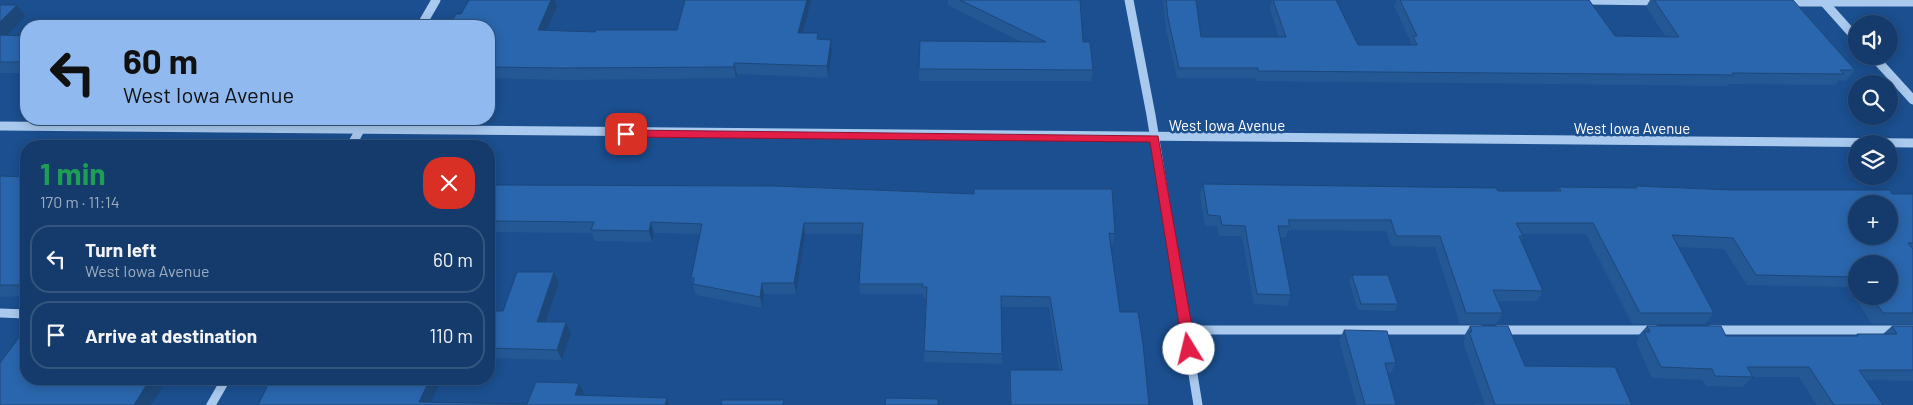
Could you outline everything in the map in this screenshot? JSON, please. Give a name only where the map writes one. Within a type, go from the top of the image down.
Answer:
[{"type":"street","points":[[424,20],[436,0]]},
{"type":"street","points":[[1129,0],[1155,138],[1198,405]]},
{"type":"street","points":[[1585,0],[1675,1]]},
{"type":"street","points":[[1823,1],[1848,29]]},
{"type":"street","points":[[1774,2],[1913,2]]},
{"type":"street","points":[[1881,65],[1913,100]]},
{"type":"street","points":[[354,140],[362,125]]},
{"type":"street","name":"West Iowa Avenue","points":[[0,126],[359,131],[1913,143]]},
{"type":"street","points":[[0,313],[20,314]]},
{"type":"street","points":[[1186,330],[1664,330]]},
{"type":"street","points":[[1704,330],[1913,330]]},
{"type":"street","points":[[211,405],[223,385]]},
{"type":"building","points":[[469,0],[551,0],[538,30],[595,32],[596,30],[677,30],[685,0],[807,0],[798,33],[818,33],[817,39],[831,40],[827,66],[734,63],[734,67],[495,67],[495,20],[452,20],[456,14],[461,14]]},
{"type":"building","points":[[960,0],[1080,0],[1083,42],[1090,42],[1093,70],[919,69],[920,41],[1046,42]]},
{"type":"building","points":[[1166,0],[1196,0],[1201,37],[1286,37],[1273,0],[1336,0],[1358,45],[1417,45],[1413,36],[1417,36],[1400,0],[1589,0],[1615,36],[1679,37],[1654,0],[1793,0],[1848,62],[1848,65],[1855,70],[1840,70],[1844,74],[1732,73],[1734,75],[1258,71],[1258,68],[1179,68]]},
{"type":"building","points":[[0,5],[17,5],[0,22]]},
{"type":"building","points":[[0,35],[20,36],[20,62],[0,62]]},
{"type":"building","points":[[0,176],[20,177],[20,285],[0,285]]},
{"type":"building","points":[[1203,184],[1496,188],[1498,191],[1561,191],[1559,187],[1637,188],[1636,186],[1732,190],[1890,190],[1892,194],[1913,194],[1913,243],[1908,243],[1913,249],[1913,313],[1883,313],[1877,305],[1898,305],[1898,255],[1848,255],[1848,277],[1756,275],[1733,238],[1672,235],[1714,313],[1640,313],[1593,223],[1516,223],[1523,236],[1519,236],[1543,291],[1493,290],[1503,313],[1466,313],[1440,236],[1396,236],[1391,220],[1288,220],[1290,226],[1278,226],[1291,295],[1257,294],[1245,226],[1222,225],[1220,216],[1208,215]]},
{"type":"building","points":[[495,185],[775,186],[974,194],[974,189],[1112,189],[1115,234],[1109,233],[1120,312],[1138,312],[1149,405],[1011,405],[1010,370],[1062,370],[1050,297],[1001,296],[1002,354],[924,351],[927,287],[922,287],[923,284],[859,284],[863,223],[804,223],[794,283],[762,283],[760,297],[693,284],[694,278],[691,278],[702,224],[651,222],[649,231],[591,230],[594,222],[495,221]]},
{"type":"building","points":[[517,272],[554,272],[537,322],[566,322],[557,350],[495,348],[495,311],[503,311]]},
{"type":"building","points":[[1352,275],[1388,275],[1398,304],[1361,304]]},
{"type":"building","points":[[1470,326],[1508,326],[1525,366],[1615,367],[1632,405],[1495,405],[1469,332],[1472,332]]},
{"type":"building","points":[[1647,326],[1721,326],[1726,336],[1858,336],[1857,334],[1897,334],[1892,326],[1913,326],[1913,370],[1859,370],[1883,405],[1834,405],[1809,367],[1747,367],[1753,377],[1715,376],[1712,369],[1661,367],[1644,332],[1650,332]]},
{"type":"building","points":[[1344,330],[1387,331],[1396,363],[1385,363],[1396,405],[1365,405]]},
{"type":"building","points":[[20,336],[20,385],[146,385],[134,405],[0,405],[0,363]]},
{"type":"building","points":[[536,382],[579,383],[575,395],[667,398],[665,405],[258,405],[268,385],[427,385],[419,402],[527,404]]},
{"type":"building","points":[[886,398],[938,399],[938,405],[885,405]]},
{"type":"building","points":[[722,400],[784,400],[783,405],[721,405]]},
{"type":"route","points":[[626,134],[1155,138],[1189,349]]}]
